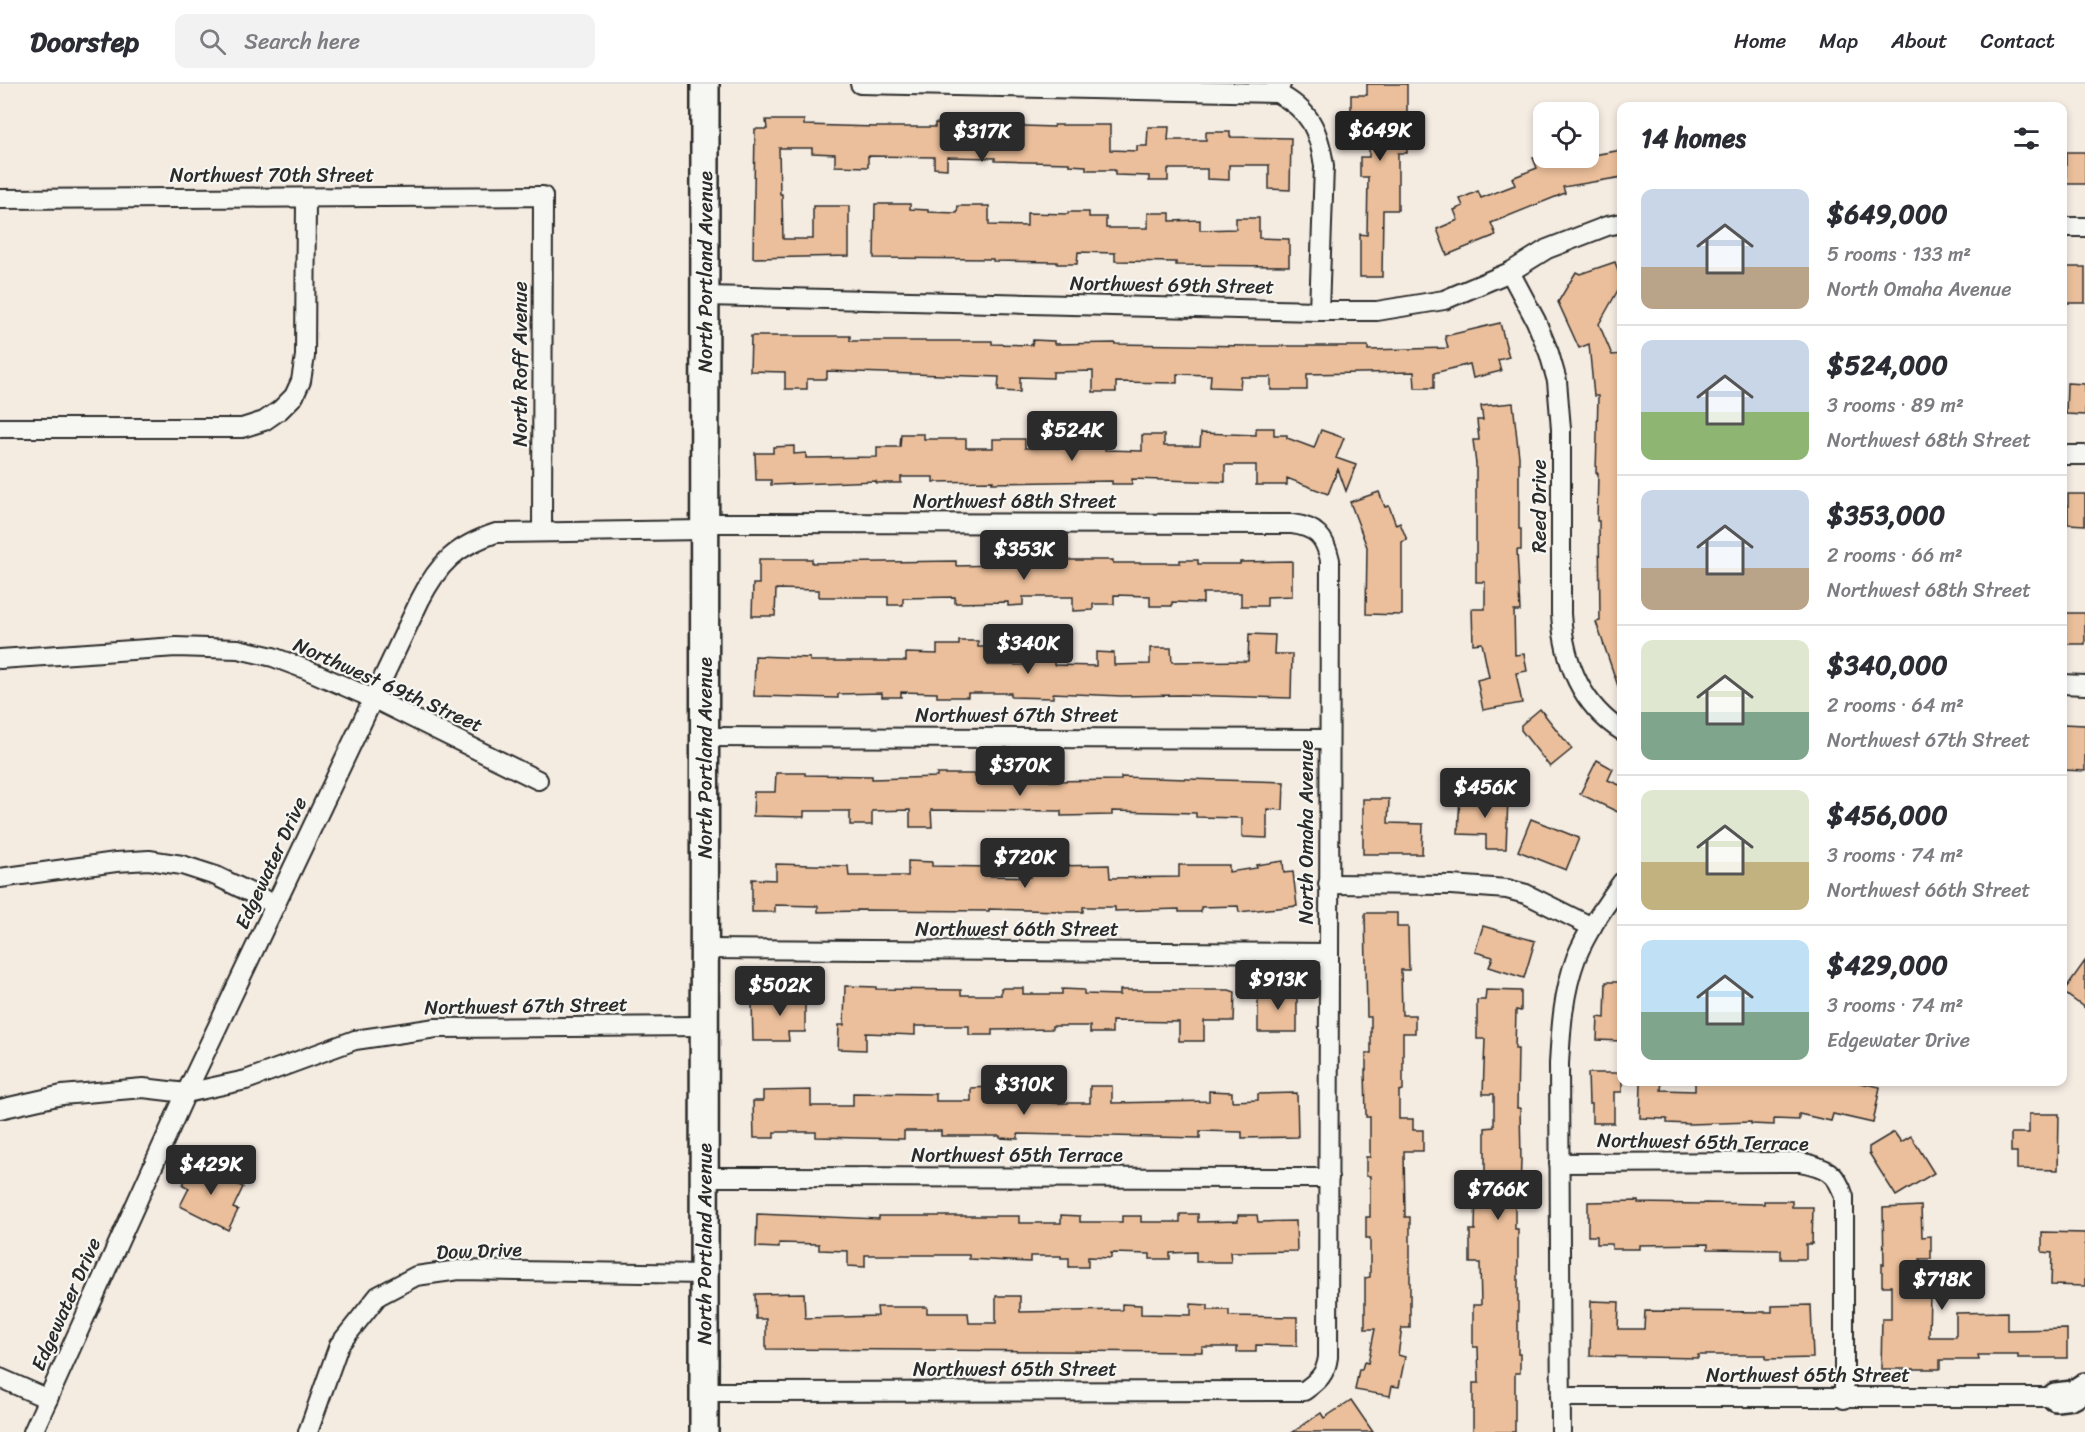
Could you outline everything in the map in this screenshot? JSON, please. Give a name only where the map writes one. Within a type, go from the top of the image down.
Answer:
[{"type":"street","name":"North Portland Avenue","points":[[704,1432],[705,84]]},
{"type":"street","points":[[860,84],[1279,89],[1303,110],[1313,124],[1322,149],[1324,166],[1319,311]]},
{"type":"street","name":"Northwest 70th Street","points":[[0,199],[543,196]]},
{"type":"street","name":"North Roff Avenue","points":[[542,532],[543,196]]},
{"type":"street","points":[[0,428],[242,428],[264,421],[280,410],[294,396],[304,368],[306,198]]},
{"type":"street","name":"Northwest 69th Street","points":[[705,296],[1377,311],[1444,300],[1510,272],[1547,249],[1617,224]]},
{"type":"street","points":[[2067,227],[2085,227]]},
{"type":"street","name":"Reed Drive","points":[[1510,272],[1536,321],[1549,353],[1558,391],[1561,429],[1561,615],[1564,644],[1573,673],[1585,696],[1617,727]]},
{"type":"street","points":[[2067,455],[2085,455]]},
{"type":"street","name":"Northwest 68th Street","points":[[704,526],[1292,524],[1302,525],[1322,537]]},
{"type":"street","name":"Edgewater Drive","points":[[33,1432],[186,1092],[430,581],[440,566],[456,551],[496,533],[704,526]]},
{"type":"street","name":"North Omaha Avenue","points":[[1321,1379],[1328,1357],[1330,560],[1322,537]]},
{"type":"street","name":"Northwest 69th Street","points":[[0,659],[176,647],[238,649],[294,665],[374,699],[538,780]]},
{"type":"street","points":[[2067,684],[2085,684]]},
{"type":"street","name":"Northwest 67th Street","points":[[705,737],[1329,739]]},
{"type":"street","points":[[0,878],[149,860],[182,865],[216,876],[276,905]]},
{"type":"street","points":[[1328,884],[1452,885],[1507,889],[1526,894],[1592,927]]},
{"type":"street","points":[[1561,1432],[1559,1163],[1561,1027],[1566,992],[1577,957],[1592,927],[1617,890]]},
{"type":"street","name":"Northwest 66th Street","points":[[705,950],[1329,953]]},
{"type":"street","name":"Northwest 67th Street","points":[[0,1109],[62,1095],[142,1089],[186,1092],[246,1080],[355,1040],[436,1028],[705,1026]]},
{"type":"street","name":"Northwest 65th Terrace","points":[[1559,1163],[1800,1162],[1815,1165],[1833,1175],[1840,1185],[1844,1205],[1844,1399]]},
{"type":"street","name":"Northwest 65th Terrace","points":[[704,1178],[1329,1178]]},
{"type":"street","name":"Dow Drive","points":[[308,1432],[339,1345],[378,1296],[416,1276],[459,1270],[705,1274]]},
{"type":"street","points":[[0,1378],[48,1400]]},
{"type":"street","name":"Northwest 65th Street","points":[[704,1392],[1304,1391],[1321,1379]]},
{"type":"street","points":[[2056,1397],[2073,1395],[2085,1387]]},
{"type":"street","name":"Northwest 65th Street","points":[[1560,1397],[1844,1399],[2056,1397]]},
{"type":"building","points":[[1367,84],[1407,84],[1407,153],[1398,153],[1398,210],[1383,210],[1382,277],[1360,277],[1360,234],[1367,235],[1368,177],[1360,177],[1360,157],[1369,157],[1369,129],[1351,129],[1351,95],[1367,95]]},
{"type":"building","points":[[766,120],[804,120],[804,125],[876,127],[935,127],[935,123],[1054,127],[1054,125],[1110,125],[1110,150],[1137,151],[1137,146],[1147,146],[1148,127],[1169,127],[1168,140],[1206,140],[1206,132],[1230,132],[1230,137],[1291,138],[1290,190],[1269,189],[1269,165],[1229,165],[1229,180],[1207,179],[1207,169],[1168,169],[1168,181],[1149,181],[1149,176],[1115,175],[1115,170],[1086,170],[1086,166],[1069,165],[1069,163],[995,161],[995,158],[947,157],[947,169],[934,168],[934,157],[868,156],[868,167],[835,166],[835,154],[812,153],[812,148],[779,148],[783,239],[813,239],[813,206],[849,206],[849,256],[753,258],[755,129],[767,129]]},
{"type":"building","points":[[1617,151],[1617,178],[1563,187],[1565,193],[1491,223],[1496,235],[1447,255],[1437,229],[1458,220],[1454,210],[1463,206],[1460,199],[1478,191],[1481,198],[1515,185],[1512,178],[1537,168],[1599,168],[1599,154]]},
{"type":"building","points":[[2067,152],[2085,152],[2085,184],[2067,184]]},
{"type":"building","points":[[875,204],[910,204],[910,209],[957,213],[958,206],[989,206],[989,225],[1027,226],[1027,213],[1089,212],[1089,217],[1106,217],[1106,228],[1148,228],[1148,213],[1170,213],[1170,221],[1200,220],[1200,230],[1236,229],[1236,218],[1259,218],[1259,238],[1289,239],[1289,266],[1176,265],[1176,262],[1115,261],[1115,253],[1078,252],[1077,264],[993,261],[993,259],[874,258]]},
{"type":"building","points":[[1615,262],[1617,268],[1617,292],[1599,324],[1612,355],[1617,354],[1617,683],[1596,622],[1600,621],[1598,473],[1596,473],[1598,396],[1594,396],[1589,344],[1579,348],[1558,302],[1576,272],[1580,274]]},
{"type":"building","points":[[2067,267],[2085,267],[2085,303],[2067,303]]},
{"type":"building","points":[[1500,323],[1509,357],[1498,360],[1501,371],[1473,378],[1470,364],[1434,373],[1434,388],[1415,388],[1414,372],[1307,374],[1307,390],[1271,390],[1271,377],[1241,377],[1240,388],[1210,387],[1211,375],[1177,374],[1177,383],[1116,382],[1116,392],[1093,392],[1093,371],[1053,372],[1053,378],[1020,377],[1020,392],[998,391],[999,377],[827,371],[827,379],[807,379],[807,389],[785,389],[785,372],[750,371],[751,336],[850,336],[850,341],[992,341],[992,344],[1032,345],[1033,340],[1054,341],[1054,344],[1368,346],[1368,350],[1448,348],[1445,336]]},
{"type":"building","points":[[2067,383],[2085,384],[2085,415],[2067,414]]},
{"type":"building","points":[[1513,403],[1519,457],[1519,529],[1521,529],[1521,550],[1517,550],[1520,611],[1514,611],[1515,655],[1524,654],[1527,671],[1516,673],[1522,703],[1483,710],[1477,680],[1489,677],[1482,643],[1473,644],[1472,609],[1485,609],[1485,582],[1476,582],[1476,464],[1473,440],[1479,440],[1477,420],[1483,420],[1481,406]]},
{"type":"building","points":[[1256,428],[1274,428],[1274,435],[1287,435],[1287,438],[1314,448],[1321,430],[1344,438],[1336,458],[1356,465],[1346,491],[1338,469],[1328,494],[1287,478],[1287,485],[1256,485],[1256,465],[1225,465],[1225,482],[1132,479],[1132,484],[1112,484],[1112,481],[992,483],[993,481],[933,482],[933,477],[901,477],[901,483],[876,483],[876,481],[771,485],[771,480],[756,480],[755,453],[773,453],[773,447],[794,446],[794,454],[806,453],[806,458],[877,457],[877,447],[900,447],[901,434],[924,434],[924,439],[966,439],[966,448],[993,448],[993,439],[1025,439],[1025,448],[1080,448],[1079,442],[1105,441],[1105,450],[1142,451],[1142,435],[1164,435],[1164,446],[1200,446],[1201,433],[1256,435]]},
{"type":"building","points":[[1379,492],[1385,507],[1389,506],[1396,525],[1400,523],[1407,540],[1402,542],[1402,615],[1366,614],[1367,547],[1350,502]]},
{"type":"building","points":[[2068,494],[2085,494],[2085,525],[2068,524]]},
{"type":"building","points":[[759,559],[812,559],[812,563],[956,561],[956,566],[997,565],[997,560],[1113,560],[1113,563],[1180,563],[1180,560],[1198,560],[1198,564],[1292,561],[1292,596],[1267,597],[1267,606],[1241,606],[1241,593],[1203,593],[1203,603],[1172,602],[1172,606],[1150,606],[1150,596],[1114,595],[1114,604],[1093,604],[1093,610],[1073,611],[1073,597],[1023,597],[1023,605],[1008,606],[1008,602],[955,603],[955,597],[903,598],[903,605],[888,605],[888,597],[819,597],[819,590],[776,589],[775,616],[752,616],[753,584],[759,584]]},
{"type":"building","points":[[2067,613],[2085,613],[2085,644],[2067,644]]},
{"type":"building","points":[[1249,634],[1275,635],[1274,654],[1292,654],[1291,698],[1053,693],[1053,698],[1011,697],[1011,693],[968,693],[968,697],[937,697],[937,693],[901,692],[901,697],[882,697],[882,693],[838,694],[838,698],[754,696],[755,656],[810,658],[810,661],[906,661],[906,653],[937,654],[937,645],[959,645],[959,641],[978,641],[978,647],[988,647],[988,665],[1032,665],[1032,656],[1054,656],[1054,665],[1096,666],[1096,652],[1114,653],[1114,665],[1150,664],[1150,648],[1171,648],[1172,662],[1248,661]]},
{"type":"building","points":[[1540,709],[1572,749],[1550,767],[1521,730],[1521,725]]},
{"type":"building","points":[[2067,724],[2085,725],[2085,771],[2067,770]]},
{"type":"building","points":[[1597,760],[1613,769],[1608,780],[1617,784],[1617,812],[1580,794]]},
{"type":"building","points":[[776,773],[872,776],[872,779],[937,777],[937,774],[975,774],[975,777],[1050,775],[1050,781],[1121,780],[1121,777],[1284,782],[1283,810],[1267,809],[1267,838],[1242,837],[1242,818],[1196,817],[1196,813],[1112,811],[1112,815],[1061,816],[1061,811],[931,810],[932,827],[910,827],[910,810],[872,811],[872,825],[850,825],[850,811],[804,811],[804,817],[753,816],[754,792],[775,792]]},
{"type":"building","points":[[1460,796],[1508,798],[1506,849],[1486,849],[1486,835],[1458,834]]},
{"type":"building","points":[[1363,799],[1389,799],[1388,823],[1423,824],[1422,854],[1363,854]]},
{"type":"building","points":[[1531,819],[1579,838],[1566,870],[1518,851]]},
{"type":"building","points":[[908,861],[932,862],[932,866],[990,867],[990,876],[1031,877],[1031,862],[1054,862],[1054,866],[1109,865],[1110,878],[1179,877],[1179,865],[1229,865],[1229,872],[1283,861],[1284,873],[1293,872],[1297,906],[1239,912],[1238,906],[1201,907],[1201,912],[1179,912],[1179,909],[1115,911],[1115,907],[1083,907],[1083,912],[989,909],[989,911],[818,912],[818,906],[775,905],[775,912],[752,912],[752,879],[776,880],[776,864],[848,866],[849,876],[908,876]]},
{"type":"building","points":[[1365,913],[1397,913],[1397,927],[1408,927],[1409,970],[1401,970],[1402,1015],[1415,1015],[1415,1033],[1403,1033],[1403,1090],[1399,1091],[1399,1119],[1413,1119],[1413,1130],[1423,1130],[1423,1151],[1404,1151],[1405,1217],[1410,1217],[1410,1328],[1402,1328],[1398,1355],[1405,1357],[1399,1387],[1392,1386],[1390,1396],[1355,1390],[1359,1369],[1362,1369],[1364,1362],[1368,1363],[1375,1329],[1365,1329],[1365,1278],[1370,1277],[1370,1238],[1366,1238],[1366,1217],[1370,1217],[1370,1176],[1366,1176],[1366,1157],[1370,1157],[1370,1117],[1366,1117],[1365,1070],[1366,1053],[1371,1053],[1371,1017],[1367,1017]]},
{"type":"building","points":[[1483,926],[1535,941],[1524,978],[1489,967],[1493,957],[1475,952]]},
{"type":"building","points":[[2085,961],[2085,1008],[2067,995],[2067,986]]},
{"type":"building","points":[[1606,982],[1617,982],[1617,1041],[1597,1040],[1598,1017],[1605,1018]]},
{"type":"building","points":[[845,986],[876,987],[876,989],[961,990],[961,995],[1001,995],[1001,988],[1023,988],[1023,994],[1062,994],[1062,989],[1084,990],[1084,994],[1120,995],[1120,990],[1229,990],[1235,992],[1234,1021],[1204,1021],[1204,1041],[1179,1041],[1179,1022],[1112,1021],[1112,1033],[1090,1033],[1090,1026],[1052,1026],[1052,1029],[992,1030],[992,1035],[969,1035],[969,1026],[915,1026],[915,1035],[866,1033],[866,1050],[838,1049],[839,1025],[844,1025]]},
{"type":"building","points":[[805,988],[805,1032],[788,1032],[789,1041],[753,1041],[752,1002],[783,1001],[783,989]]},
{"type":"building","points":[[1297,989],[1297,1032],[1258,1032],[1258,992]]},
{"type":"building","points":[[1486,990],[1521,991],[1521,1011],[1516,1010],[1515,1049],[1518,1049],[1517,1108],[1520,1108],[1521,1161],[1520,1189],[1515,1189],[1515,1229],[1518,1229],[1520,1373],[1515,1373],[1515,1432],[1473,1432],[1473,1383],[1479,1383],[1478,1347],[1473,1347],[1473,1305],[1481,1305],[1480,1263],[1470,1263],[1470,1230],[1475,1230],[1476,1182],[1485,1182],[1485,1128],[1494,1127],[1494,1094],[1483,1094],[1485,1039],[1477,1039],[1477,1000],[1485,1000]]},
{"type":"building","points":[[1588,1073],[1617,1073],[1617,1086],[1622,1086],[1622,1092],[1614,1092],[1614,1123],[1592,1123],[1592,1104],[1589,1104]]},
{"type":"building","points":[[1038,1086],[1037,1100],[1054,1100],[1054,1103],[1090,1103],[1090,1086],[1112,1086],[1112,1103],[1209,1101],[1209,1091],[1232,1092],[1232,1101],[1258,1100],[1258,1094],[1297,1093],[1298,1137],[1242,1138],[1242,1132],[1200,1131],[1200,1138],[1018,1134],[1018,1139],[1000,1138],[1000,1136],[941,1136],[941,1131],[904,1131],[904,1139],[816,1137],[816,1132],[774,1132],[774,1138],[754,1138],[753,1101],[763,1101],[763,1091],[811,1090],[811,1106],[853,1106],[853,1093],[936,1094],[936,1101],[971,1101],[971,1088]]},
{"type":"building","points":[[1641,1086],[1662,1086],[1661,1090],[1695,1091],[1695,1086],[1880,1087],[1873,1123],[1833,1114],[1831,1121],[1799,1114],[1799,1120],[1774,1119],[1774,1125],[1751,1124],[1751,1122],[1667,1123],[1667,1119],[1640,1118]]},
{"type":"building","points":[[2029,1114],[2059,1114],[2058,1170],[2017,1169],[2017,1152],[2011,1152],[2011,1133],[2029,1133]]},
{"type":"building","points":[[1894,1132],[1901,1142],[1911,1136],[1934,1173],[1896,1196],[1869,1153],[1869,1147]]},
{"type":"building","points":[[193,1163],[243,1187],[233,1208],[238,1210],[228,1230],[180,1206],[189,1188],[183,1185]]},
{"type":"building","points":[[1638,1201],[1638,1203],[1764,1204],[1764,1201],[1792,1201],[1792,1207],[1813,1207],[1812,1244],[1806,1244],[1806,1259],[1781,1259],[1781,1250],[1708,1249],[1708,1244],[1639,1245],[1639,1249],[1612,1249],[1612,1244],[1597,1244],[1597,1236],[1588,1236],[1588,1202]]},
{"type":"building","points":[[1921,1206],[1922,1237],[1931,1236],[1931,1259],[1920,1259],[1919,1293],[1930,1294],[1929,1337],[1956,1337],[1956,1313],[2007,1312],[2007,1330],[2067,1329],[2067,1358],[1978,1355],[1979,1360],[1940,1360],[1940,1369],[1881,1369],[1882,1319],[1891,1319],[1891,1286],[1882,1286],[1883,1208]]},
{"type":"building","points":[[757,1214],[879,1219],[879,1216],[1019,1216],[1019,1223],[1061,1223],[1061,1215],[1080,1216],[1080,1222],[1122,1222],[1122,1216],[1141,1216],[1141,1222],[1180,1222],[1180,1214],[1198,1214],[1198,1222],[1238,1221],[1238,1215],[1257,1215],[1258,1222],[1296,1221],[1297,1251],[1230,1252],[1231,1262],[1196,1262],[1196,1252],[1170,1253],[1170,1259],[1150,1259],[1150,1254],[1111,1253],[1111,1258],[1088,1257],[1088,1267],[1069,1267],[1069,1258],[1061,1258],[1061,1256],[1030,1256],[1030,1262],[969,1259],[969,1255],[865,1255],[865,1267],[848,1266],[848,1251],[819,1250],[819,1244],[779,1243],[779,1248],[756,1247]]},
{"type":"building","points":[[2042,1232],[2085,1233],[2085,1286],[2051,1285],[2052,1253],[2042,1252]]},
{"type":"building","points":[[804,1293],[805,1318],[878,1316],[877,1307],[927,1307],[927,1313],[968,1313],[969,1323],[996,1323],[996,1296],[1020,1296],[1020,1312],[1122,1310],[1122,1304],[1141,1305],[1141,1314],[1191,1315],[1191,1304],[1208,1305],[1208,1310],[1229,1310],[1229,1316],[1297,1317],[1297,1346],[1256,1345],[1256,1352],[1237,1352],[1237,1347],[1202,1347],[1202,1352],[766,1349],[766,1319],[756,1319],[755,1294]]},
{"type":"building","points":[[1591,1301],[1619,1302],[1618,1329],[1644,1329],[1645,1311],[1772,1312],[1772,1306],[1811,1305],[1813,1358],[1766,1359],[1766,1355],[1698,1355],[1698,1358],[1590,1356]]},
{"type":"building","points":[[1351,1400],[1373,1432],[1293,1432],[1321,1413],[1324,1418]]}]
